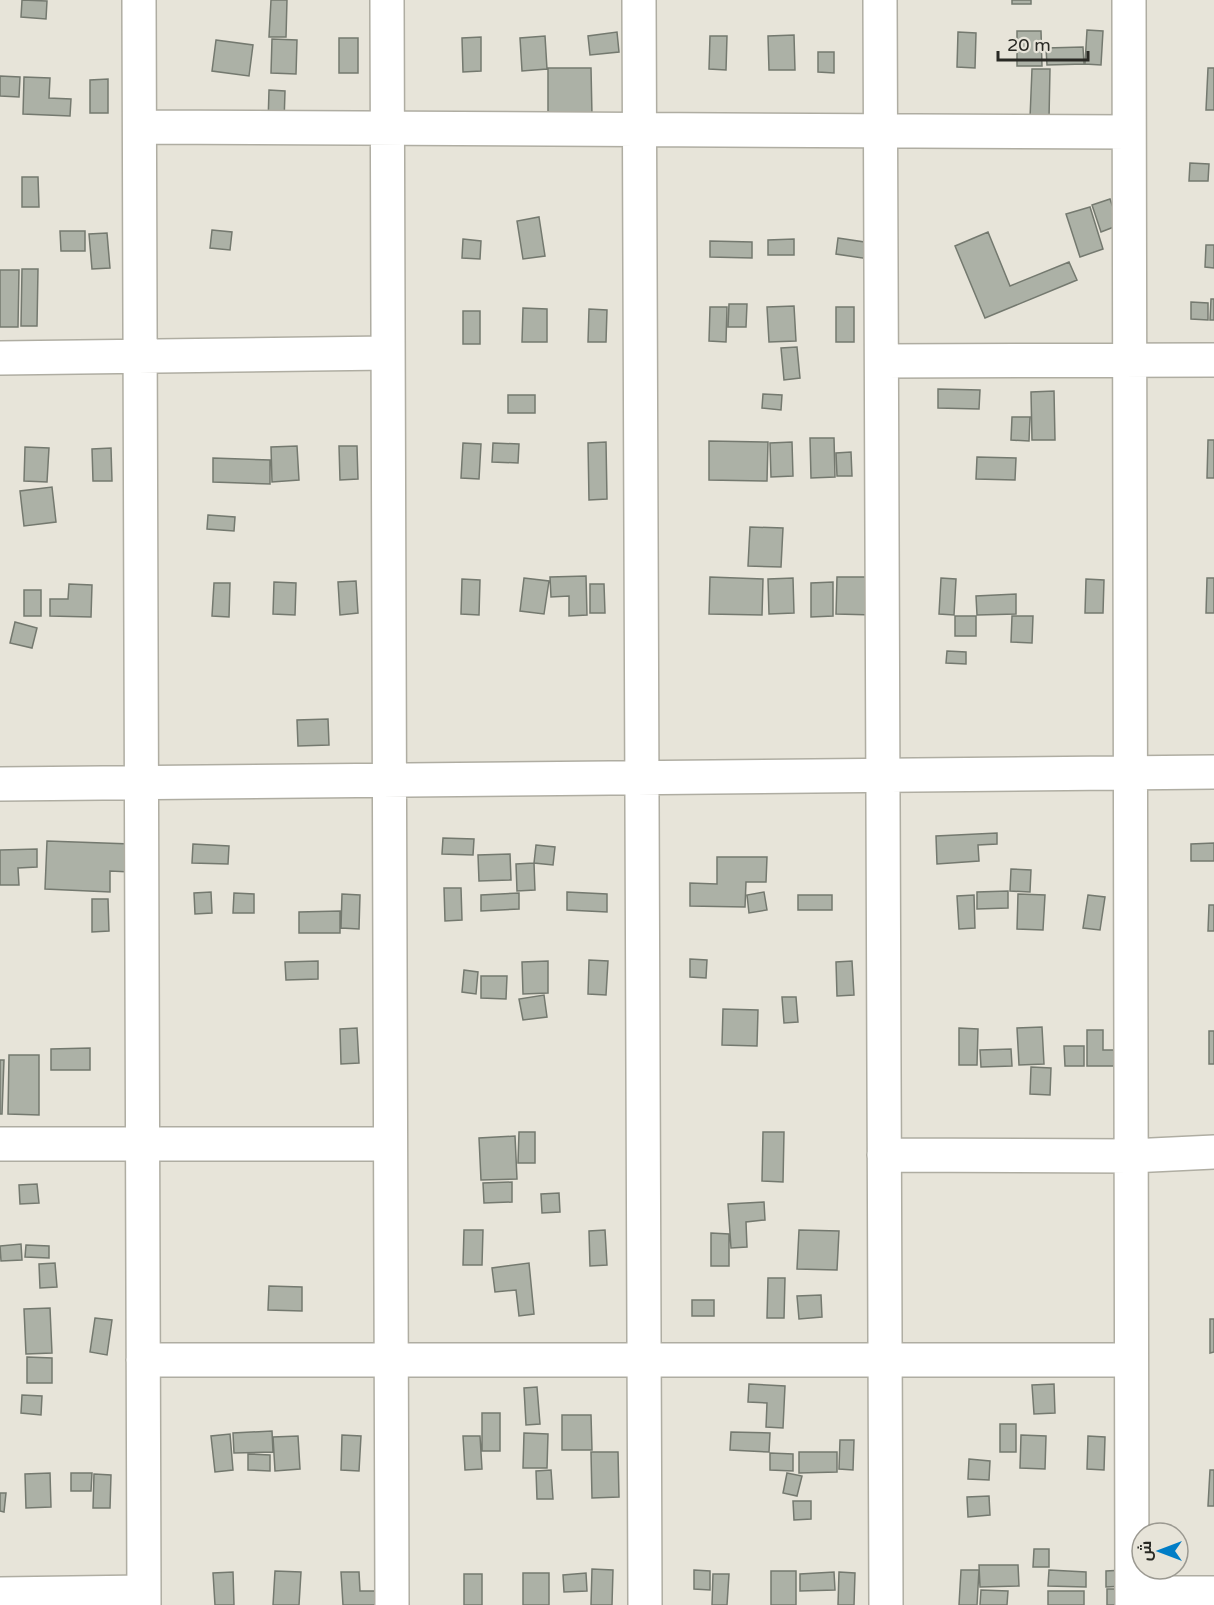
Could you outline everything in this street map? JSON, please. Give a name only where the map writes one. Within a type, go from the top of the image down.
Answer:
[{"type":"street","points":[[0,1594],[144,1598],[139,0]]},
{"type":"street","points":[[387,0],[392,1605]]},
{"type":"street","points":[[639,0],[645,1605]]},
{"type":"street","points":[[880,0],[886,1605]]},
{"type":"street","points":[[1129,0],[1132,1599],[1214,1593]]},
{"type":"street","points":[[140,127],[1129,132]]},
{"type":"street","points":[[0,358],[388,353]]},
{"type":"street","points":[[882,361],[1214,360]]},
{"type":"street","points":[[0,784],[1214,772]]},
{"type":"street","points":[[0,1144],[390,1144]]},
{"type":"street","points":[[884,1155],[1131,1156],[1214,1152]]},
{"type":"street","points":[[143,1360],[1131,1360]]},
{"type":"building","points":[[22,0],[47,1],[46,19],[21,17]]},
{"type":"building","points":[[271,0],[287,0],[286,37],[269,37]]},
{"type":"building","points":[[1012,0],[1031,0],[1031,4],[1012,4]]},
{"type":"building","points":[[1087,30],[1103,31],[1101,65],[1085,64]]},
{"type":"building","points":[[1017,31],[1041,31],[1042,66],[1017,66]]},
{"type":"building","points":[[617,32],[619,52],[590,55],[588,36]]},
{"type":"building","points":[[958,32],[976,33],[975,68],[957,67]]},
{"type":"building","points":[[794,35],[795,70],[769,70],[768,36]]},
{"type":"building","points":[[545,36],[547,69],[522,71],[520,38]]},
{"type":"building","points":[[710,36],[727,36],[726,70],[709,69]]},
{"type":"building","points":[[481,37],[481,71],[463,72],[462,38]]},
{"type":"building","points":[[339,38],[358,38],[358,73],[339,73]]},
{"type":"building","points":[[272,39],[297,40],[296,74],[271,73]]},
{"type":"building","points":[[216,40],[253,45],[249,76],[212,71]]},
{"type":"building","points":[[1083,47],[1084,64],[1047,65],[1046,48]]},
{"type":"building","points":[[818,52],[834,52],[834,73],[818,72]]},
{"type":"building","points":[[548,68],[591,68],[592,116],[548,116]]},
{"type":"building","points":[[1208,68],[1214,68],[1214,110],[1206,110]]},
{"type":"building","points":[[1032,69],[1050,69],[1049,118],[1030,118]]},
{"type":"building","points":[[0,76],[20,77],[19,97],[0,96]]},
{"type":"building","points":[[24,77],[50,78],[49,98],[71,99],[70,116],[23,114]]},
{"type":"building","points":[[108,79],[108,113],[90,113],[90,80]]},
{"type":"building","points":[[269,90],[285,91],[284,123],[268,123]]},
{"type":"building","points":[[1190,163],[1209,164],[1208,181],[1189,181]]},
{"type":"building","points":[[22,177],[38,177],[39,207],[22,207]]},
{"type":"building","points":[[1110,199],[1119,225],[1101,232],[1092,205]]},
{"type":"building","points":[[1090,207],[1103,249],[1080,257],[1066,214]]},
{"type":"building","points":[[539,217],[545,256],[523,259],[517,221]]},
{"type":"building","points":[[212,230],[232,232],[230,250],[210,248]]},
{"type":"building","points":[[60,231],[85,231],[85,251],[61,251]]},
{"type":"building","points":[[988,232],[1010,286],[1069,262],[1077,280],[985,318],[955,246]]},
{"type":"building","points":[[107,233],[110,268],[92,269],[89,234]]},
{"type":"building","points":[[838,238],[871,243],[869,259],[836,254]]},
{"type":"building","points":[[463,239],[481,241],[480,259],[462,258]]},
{"type":"building","points":[[794,239],[794,255],[768,255],[768,240]]},
{"type":"building","points":[[710,241],[752,242],[752,258],[710,257]]},
{"type":"building","points":[[1206,245],[1214,245],[1214,268],[1205,267]]},
{"type":"building","points":[[22,269],[38,269],[37,326],[21,326]]},
{"type":"building","points":[[0,270],[19,270],[18,327],[0,327]]},
{"type":"building","points":[[1211,299],[1214,299],[1214,320],[1210,320]]},
{"type":"building","points":[[1191,302],[1208,303],[1208,320],[1191,319]]},
{"type":"building","points":[[729,304],[747,304],[746,327],[728,327]]},
{"type":"building","points":[[794,306],[796,341],[769,342],[767,307]]},
{"type":"building","points":[[710,307],[727,307],[726,342],[709,341]]},
{"type":"building","points":[[836,307],[854,307],[854,342],[836,342]]},
{"type":"building","points":[[523,308],[547,309],[547,342],[522,342]]},
{"type":"building","points":[[589,309],[607,310],[606,342],[588,342]]},
{"type":"building","points":[[463,311],[480,311],[480,344],[463,344]]},
{"type":"building","points":[[797,347],[800,378],[784,380],[781,348]]},
{"type":"building","points":[[938,389],[980,390],[979,409],[938,408]]},
{"type":"building","points":[[1054,391],[1055,440],[1032,440],[1031,392]]},
{"type":"building","points":[[763,394],[782,395],[781,410],[762,408]]},
{"type":"building","points":[[508,395],[535,395],[535,413],[508,413]]},
{"type":"building","points":[[1012,417],[1030,417],[1029,441],[1011,440]]},
{"type":"building","points":[[810,438],[834,438],[835,477],[811,478]]},
{"type":"building","points":[[1208,440],[1214,440],[1214,478],[1207,478]]},
{"type":"building","points":[[709,441],[768,442],[767,481],[709,480]]},
{"type":"building","points":[[606,442],[607,499],[589,500],[588,443]]},
{"type":"building","points":[[792,442],[793,476],[771,477],[770,443]]},
{"type":"building","points":[[463,443],[481,444],[479,479],[461,478]]},
{"type":"building","points":[[493,443],[519,444],[518,463],[492,462]]},
{"type":"building","points":[[297,446],[299,480],[272,482],[271,447]]},
{"type":"building","points":[[339,446],[357,446],[358,479],[340,480]]},
{"type":"building","points":[[25,447],[49,448],[47,482],[24,481]]},
{"type":"building","points":[[111,448],[112,481],[93,481],[92,449]]},
{"type":"building","points":[[851,452],[852,476],[837,476],[836,453]]},
{"type":"building","points":[[977,457],[1016,458],[1015,480],[976,479]]},
{"type":"building","points":[[213,458],[270,460],[270,484],[213,482]]},
{"type":"building","points":[[52,487],[56,522],[24,526],[20,491]]},
{"type":"building","points":[[208,515],[235,517],[234,531],[207,529]]},
{"type":"building","points":[[750,527],[783,528],[781,567],[748,566]]},
{"type":"building","points":[[586,576],[587,615],[569,616],[569,596],[551,597],[550,577]]},
{"type":"building","points":[[710,577],[763,579],[762,615],[709,614]]},
{"type":"building","points":[[837,577],[874,577],[874,615],[836,614]]},
{"type":"building","points":[[524,578],[549,581],[544,614],[520,611]]},
{"type":"building","points":[[793,578],[794,613],[769,614],[768,579]]},
{"type":"building","points":[[941,578],[956,579],[954,615],[939,614]]},
{"type":"building","points":[[1207,578],[1214,578],[1214,613],[1206,613]]},
{"type":"building","points":[[462,579],[480,580],[479,615],[461,614]]},
{"type":"building","points":[[1086,579],[1104,580],[1103,613],[1085,613]]},
{"type":"building","points":[[356,581],[358,613],[340,615],[338,582]]},
{"type":"building","points":[[274,582],[296,583],[295,615],[273,614]]},
{"type":"building","points":[[833,582],[833,616],[811,617],[811,583]]},
{"type":"building","points":[[214,583],[230,583],[229,617],[212,616]]},
{"type":"building","points":[[69,584],[92,585],[91,617],[50,616],[50,599],[68,599]]},
{"type":"building","points":[[590,584],[604,584],[605,613],[590,613]]},
{"type":"building","points":[[24,590],[41,590],[41,616],[24,616]]},
{"type":"building","points":[[1016,594],[1016,614],[977,615],[976,596]]},
{"type":"building","points":[[955,616],[976,616],[976,636],[955,636]]},
{"type":"building","points":[[1012,616],[1033,616],[1032,643],[1011,642]]},
{"type":"building","points":[[15,622],[37,628],[32,648],[10,643]]},
{"type":"building","points":[[947,651],[966,652],[966,664],[946,663]]},
{"type":"building","points":[[328,719],[329,745],[298,746],[297,720]]},
{"type":"building","points":[[997,833],[997,844],[978,845],[979,861],[937,864],[936,836]]},
{"type":"building","points":[[443,838],[474,839],[473,855],[442,854]]},
{"type":"building","points":[[47,841],[131,844],[130,872],[110,871],[110,892],[45,889]]},
{"type":"building","points":[[1214,843],[1214,861],[1191,861],[1191,844]]},
{"type":"building","points":[[193,844],[229,846],[228,864],[192,863]]},
{"type":"building","points":[[536,845],[555,847],[553,865],[534,863]]},
{"type":"building","points":[[37,849],[37,867],[18,868],[19,885],[0,885],[0,850]]},
{"type":"building","points":[[510,854],[511,880],[479,881],[478,855]]},
{"type":"building","points":[[717,857],[767,857],[766,882],[746,882],[745,907],[690,906],[690,883],[717,884]]},
{"type":"building","points":[[534,863],[535,890],[517,891],[516,864]]},
{"type":"building","points":[[1011,869],[1031,870],[1030,892],[1010,891]]},
{"type":"building","points":[[444,888],[461,888],[462,920],[445,921]]},
{"type":"building","points":[[1008,891],[1008,908],[977,909],[977,892]]},
{"type":"building","points":[[211,892],[212,913],[195,914],[194,893]]},
{"type":"building","points":[[567,892],[607,894],[607,912],[567,910]]},
{"type":"building","points":[[764,892],[767,910],[749,913],[747,895]]},
{"type":"building","points":[[234,893],[254,894],[254,913],[233,913]]},
{"type":"building","points":[[519,893],[519,909],[481,911],[481,895]]},
{"type":"building","points":[[342,894],[360,895],[359,929],[341,928]]},
{"type":"building","points":[[1018,894],[1045,895],[1043,930],[1017,929]]},
{"type":"building","points":[[798,895],[832,895],[832,910],[798,910]]},
{"type":"building","points":[[974,895],[975,928],[959,929],[957,896]]},
{"type":"building","points":[[1088,895],[1105,897],[1100,930],[1083,928]]},
{"type":"building","points":[[92,899],[108,899],[109,931],[92,932]]},
{"type":"building","points":[[1209,905],[1214,905],[1214,931],[1208,931]]},
{"type":"building","points":[[340,911],[340,933],[299,933],[299,912]]},
{"type":"building","points":[[690,959],[707,960],[706,978],[690,977]]},
{"type":"building","points":[[589,960],[608,961],[606,995],[588,994]]},
{"type":"building","points":[[318,961],[318,979],[286,980],[285,962]]},
{"type":"building","points":[[548,961],[548,993],[523,994],[522,962]]},
{"type":"building","points":[[852,961],[854,995],[837,996],[836,962]]},
{"type":"building","points":[[464,970],[478,972],[476,994],[462,992]]},
{"type":"building","points":[[481,976],[507,976],[506,999],[481,998]]},
{"type":"building","points":[[544,995],[547,1017],[523,1020],[519,999]]},
{"type":"building","points":[[782,997],[796,997],[798,1022],[784,1023]]},
{"type":"building","points":[[723,1009],[758,1010],[757,1046],[722,1045]]},
{"type":"building","points":[[1042,1027],[1044,1064],[1019,1065],[1017,1028]]},
{"type":"building","points":[[357,1028],[359,1063],[341,1064],[340,1029]]},
{"type":"building","points":[[959,1028],[978,1029],[977,1065],[959,1065]]},
{"type":"building","points":[[1087,1030],[1103,1030],[1103,1050],[1121,1050],[1121,1066],[1087,1066]]},
{"type":"building","points":[[1209,1031],[1214,1031],[1214,1064],[1209,1064]]},
{"type":"building","points":[[1064,1046],[1084,1046],[1084,1066],[1065,1066]]},
{"type":"building","points":[[90,1048],[90,1070],[51,1070],[51,1049]]},
{"type":"building","points":[[1011,1049],[1012,1066],[981,1067],[980,1050]]},
{"type":"building","points":[[9,1055],[39,1055],[39,1115],[8,1114]]},
{"type":"building","points":[[0,1060],[4,1060],[2,1114],[0,1114]]},
{"type":"building","points":[[1031,1067],[1051,1068],[1050,1095],[1030,1094]]},
{"type":"building","points":[[519,1132],[535,1132],[535,1163],[518,1163]]},
{"type":"building","points":[[763,1132],[784,1132],[783,1182],[762,1181]]},
{"type":"building","points":[[515,1136],[517,1179],[481,1180],[479,1138]]},
{"type":"building","points":[[512,1182],[512,1202],[484,1203],[483,1183]]},
{"type":"building","points":[[37,1184],[39,1203],[20,1204],[19,1185]]},
{"type":"building","points":[[559,1193],[560,1212],[542,1213],[541,1194]]},
{"type":"building","points":[[764,1202],[765,1220],[746,1222],[747,1247],[731,1248],[728,1204]]},
{"type":"building","points":[[464,1230],[483,1230],[482,1265],[463,1265]]},
{"type":"building","points":[[605,1230],[607,1265],[590,1266],[589,1231]]},
{"type":"building","points":[[799,1230],[839,1231],[837,1270],[797,1269]]},
{"type":"building","points":[[711,1233],[729,1234],[729,1266],[711,1266]]},
{"type":"building","points":[[21,1244],[22,1260],[1,1261],[0,1246]]},
{"type":"building","points":[[26,1245],[49,1246],[49,1258],[25,1257]]},
{"type":"building","points":[[55,1263],[57,1287],[40,1288],[39,1264]]},
{"type":"building","points":[[529,1263],[534,1314],[519,1316],[516,1290],[495,1292],[492,1268]]},
{"type":"building","points":[[768,1278],[785,1278],[784,1318],[767,1318]]},
{"type":"building","points":[[269,1286],[302,1287],[302,1311],[268,1310]]},
{"type":"building","points":[[821,1295],[822,1317],[799,1319],[797,1296]]},
{"type":"building","points":[[692,1300],[714,1300],[714,1316],[692,1316]]},
{"type":"building","points":[[50,1308],[52,1353],[26,1354],[24,1309]]},
{"type":"building","points":[[95,1318],[112,1320],[107,1355],[90,1352]]},
{"type":"building","points":[[1210,1319],[1214,1319],[1214,1352],[1210,1353]]},
{"type":"building","points":[[27,1357],[52,1358],[52,1383],[27,1383]]},
{"type":"building","points":[[749,1384],[785,1386],[783,1428],[766,1427],[767,1403],[748,1402]]},
{"type":"building","points":[[1054,1384],[1055,1413],[1034,1414],[1032,1385]]},
{"type":"building","points":[[537,1387],[540,1424],[526,1425],[524,1388]]},
{"type":"building","points":[[22,1395],[42,1396],[41,1415],[21,1413]]},
{"type":"building","points":[[482,1413],[500,1413],[500,1451],[482,1451]]},
{"type":"building","points":[[562,1415],[591,1415],[592,1450],[562,1450]]},
{"type":"building","points":[[1000,1424],[1016,1424],[1016,1452],[1000,1452]]},
{"type":"building","points":[[272,1431],[273,1452],[234,1453],[233,1433]]},
{"type":"building","points":[[731,1432],[770,1433],[769,1452],[730,1450]]},
{"type":"building","points":[[524,1433],[548,1434],[547,1468],[523,1468]]},
{"type":"building","points":[[230,1434],[233,1470],[215,1472],[211,1436]]},
{"type":"building","points":[[342,1435],[361,1436],[359,1471],[341,1470]]},
{"type":"building","points":[[1021,1435],[1046,1436],[1045,1469],[1020,1468]]},
{"type":"building","points":[[298,1436],[300,1469],[275,1471],[273,1437]]},
{"type":"building","points":[[463,1436],[480,1436],[482,1469],[465,1470]]},
{"type":"building","points":[[1088,1436],[1105,1437],[1104,1470],[1087,1469]]},
{"type":"building","points":[[840,1440],[854,1440],[853,1470],[839,1469]]},
{"type":"building","points":[[591,1452],[618,1452],[619,1497],[592,1498]]},
{"type":"building","points":[[799,1452],[837,1452],[837,1472],[799,1473]]},
{"type":"building","points":[[770,1453],[793,1454],[793,1471],[770,1470]]},
{"type":"building","points":[[248,1454],[270,1455],[270,1471],[248,1470]]},
{"type":"building","points":[[969,1459],[990,1461],[989,1480],[968,1479]]},
{"type":"building","points":[[551,1470],[553,1499],[537,1499],[536,1471]]},
{"type":"building","points":[[1210,1470],[1214,1470],[1214,1506],[1208,1506]]},
{"type":"building","points":[[50,1473],[51,1507],[26,1508],[25,1474]]},
{"type":"building","points":[[71,1473],[92,1473],[91,1491],[71,1491]]},
{"type":"building","points":[[787,1473],[802,1476],[797,1496],[783,1493]]},
{"type":"building","points":[[94,1474],[111,1475],[110,1508],[93,1508]]},
{"type":"building","points":[[0,1493],[6,1493],[4,1512],[0,1511]]},
{"type":"building","points":[[989,1496],[990,1515],[968,1517],[967,1497]]},
{"type":"building","points":[[793,1501],[811,1501],[811,1519],[794,1520]]},
{"type":"building","points":[[1034,1549],[1049,1549],[1049,1567],[1033,1567]]},
{"type":"building","points":[[979,1565],[1018,1565],[1019,1586],[980,1587]]},
{"type":"building","points":[[592,1569],[613,1570],[612,1605],[591,1605]]},
{"type":"building","points":[[694,1570],[710,1571],[710,1590],[694,1589]]},
{"type":"building","points":[[961,1570],[979,1570],[977,1605],[959,1605]]},
{"type":"building","points":[[1049,1570],[1086,1572],[1086,1587],[1048,1586]]},
{"type":"building","points":[[1124,1570],[1125,1586],[1106,1587],[1106,1571]]},
{"type":"building","points":[[275,1571],[301,1572],[299,1605],[273,1605]]},
{"type":"building","points":[[771,1571],[796,1571],[796,1605],[771,1605]]},
{"type":"building","points":[[233,1572],[234,1605],[215,1605],[213,1573]]},
{"type":"building","points":[[341,1572],[359,1572],[360,1591],[376,1591],[377,1605],[343,1605]]},
{"type":"building","points":[[834,1572],[835,1590],[800,1591],[800,1574]]},
{"type":"building","points":[[839,1572],[855,1573],[854,1605],[838,1605]]},
{"type":"building","points":[[523,1573],[549,1573],[549,1605],[523,1605]]},
{"type":"building","points":[[586,1573],[587,1591],[564,1592],[563,1575]]},
{"type":"building","points":[[464,1574],[482,1574],[482,1605],[464,1605]]},
{"type":"building","points":[[713,1574],[729,1574],[727,1605],[712,1605]]},
{"type":"building","points":[[1107,1589],[1125,1589],[1125,1605],[1107,1605]]},
{"type":"building","points":[[981,1590],[1008,1591],[1007,1605],[980,1605]]},
{"type":"building","points":[[1048,1591],[1084,1591],[1084,1605],[1048,1605]]}]
